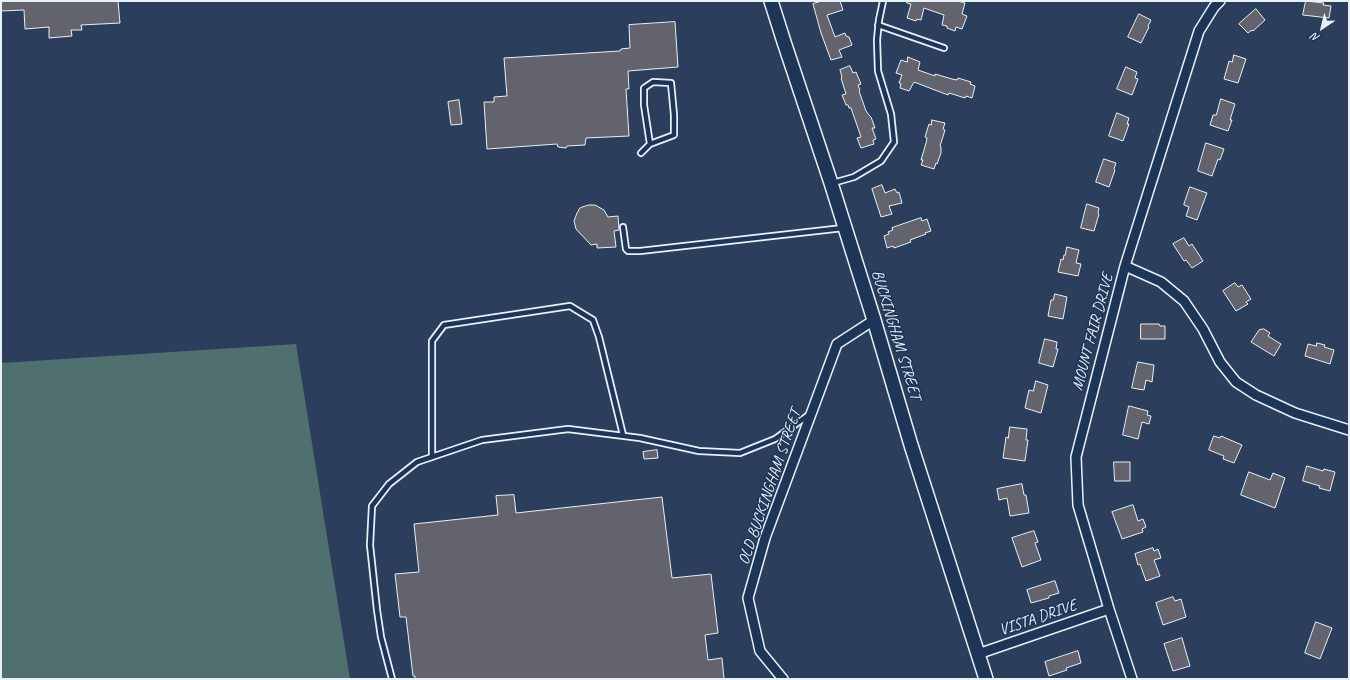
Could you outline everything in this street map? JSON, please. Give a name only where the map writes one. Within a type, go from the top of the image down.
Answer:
[{"type":"main road","name":"BUCKINGHAM STREET","points":[[771,1],[831,183],[913,452],[986,679]]},
{"type":"street","name":"MOUNT FAIR DRIVE","points":[[1132,679],[1109,610],[1078,505],[1076,457],[1125,266],[1199,30],[1214,7],[1220,1]]},
{"type":"street","points":[[1125,266],[1161,282],[1184,301],[1203,329],[1220,362],[1236,382],[1256,395],[1295,413],[1349,430]]},
{"type":"street","name":"OLD BUCKINGHAM STREET","points":[[783,679],[760,651],[748,598],[765,538],[837,344],[874,320]]},
{"type":"street","name":"VISTA DRIVE","points":[[978,654],[1109,610]]},
{"type":"lane","points":[[831,183],[854,177],[881,161],[894,142],[891,114],[878,71],[878,25],[883,1]]},
{"type":"lane","points":[[878,25],[944,48]]},
{"type":"lane","points":[[641,153],[650,144],[674,135],[671,83],[653,82],[644,88],[644,105],[650,144]]},
{"type":"lane","points":[[623,227],[626,249],[628,251],[640,251],[845,228]]},
{"type":"lane","points":[[432,457],[432,341],[444,325],[570,306],[593,320],[624,435]]},
{"type":"lane","points":[[392,679],[380,636],[370,545],[372,506],[389,484],[417,462],[482,440],[568,429],[624,435],[699,451],[740,453],[775,439],[812,413]]},
{"type":"green space","points":[[296,344],[350,679],[1,679],[1,363]]},
{"type":"building","points":[[1,1],[118,1],[120,23],[81,25],[82,30],[71,30],[72,36],[49,38],[49,27],[25,29],[24,10],[1,11]]},
{"type":"building","points":[[822,1],[840,1],[843,10],[827,15],[835,37],[845,33],[846,36],[849,37],[852,45],[839,50],[842,57],[831,60],[821,33],[813,4]]},
{"type":"building","points":[[908,1],[958,1],[965,3],[962,14],[967,16],[962,29],[956,27],[955,31],[942,25],[944,15],[924,8],[921,20],[917,19],[916,21],[907,18],[911,4],[907,3]]},
{"type":"building","points":[[1306,1],[1324,3],[1323,5],[1331,6],[1329,18],[1303,15]]},
{"type":"building","points":[[1256,9],[1265,20],[1253,31],[1252,30],[1248,33],[1239,24]]},
{"type":"building","points":[[1139,14],[1151,20],[1141,43],[1128,37]]},
{"type":"building","points":[[675,22],[678,67],[628,71],[629,89],[626,89],[629,136],[586,138],[585,145],[567,146],[566,148],[558,147],[557,144],[487,149],[484,102],[494,102],[494,97],[507,96],[504,58],[620,51],[621,49],[630,48],[629,25]]},
{"type":"building","points":[[1234,55],[1246,59],[1238,83],[1224,79],[1229,61],[1232,62]]},
{"type":"building","points":[[908,57],[920,62],[918,70],[935,76],[935,74],[971,82],[970,84],[975,86],[972,98],[966,96],[965,98],[949,93],[948,95],[914,82],[909,91],[900,88],[901,84],[899,83],[902,75],[896,73],[901,60],[907,62]]},
{"type":"building","points":[[850,66],[853,73],[856,72],[861,84],[858,85],[859,91],[866,111],[871,117],[875,128],[872,128],[876,139],[873,140],[874,144],[861,148],[857,138],[861,137],[851,108],[846,105],[842,95],[846,94],[840,70]]},
{"type":"building","points":[[1126,67],[1137,72],[1135,78],[1138,79],[1132,95],[1117,89]]},
{"type":"building","points":[[1221,99],[1235,104],[1228,131],[1210,125],[1213,115],[1216,115]]},
{"type":"building","points":[[459,100],[462,124],[451,125],[448,102]]},
{"type":"building","points":[[1117,113],[1129,118],[1127,124],[1129,124],[1123,141],[1109,136]]},
{"type":"building","points":[[932,120],[945,123],[943,129],[945,130],[940,146],[941,153],[934,169],[921,165],[927,138],[925,137],[929,124],[931,125]]},
{"type":"building","points":[[1206,143],[1224,149],[1220,160],[1218,159],[1212,176],[1198,171]]},
{"type":"building","points":[[1104,159],[1116,163],[1109,187],[1096,182]]},
{"type":"building","points":[[882,185],[885,193],[895,189],[897,193],[899,192],[902,203],[889,206],[892,214],[881,217],[872,189]]},
{"type":"building","points":[[1190,187],[1207,193],[1197,220],[1186,216],[1189,207],[1184,205]]},
{"type":"building","points":[[1087,204],[1099,208],[1099,214],[1094,231],[1081,228]]},
{"type":"building","points":[[595,205],[604,210],[608,217],[618,216],[619,230],[614,231],[616,247],[597,248],[597,244],[591,245],[576,229],[574,221],[577,213],[580,208]]},
{"type":"building","points":[[921,218],[922,221],[927,219],[931,231],[910,240],[911,242],[894,248],[893,246],[887,248],[884,236],[893,230],[892,228]]},
{"type":"building","points":[[1184,238],[1189,246],[1192,244],[1203,261],[1192,268],[1186,260],[1184,261],[1173,244]]},
{"type":"building","points":[[1067,247],[1079,250],[1076,263],[1081,264],[1078,276],[1058,272],[1061,259],[1063,260]]},
{"type":"building","points":[[1235,283],[1238,287],[1242,285],[1251,299],[1246,302],[1248,304],[1236,311],[1223,291]]},
{"type":"building","points":[[1055,294],[1067,297],[1063,319],[1048,316],[1051,300],[1053,300]]},
{"type":"building","points":[[1141,324],[1159,324],[1160,326],[1165,326],[1165,339],[1141,339]]},
{"type":"building","points":[[1264,329],[1270,333],[1268,336],[1281,344],[1274,356],[1251,342],[1259,330]]},
{"type":"building","points":[[1045,339],[1057,342],[1056,349],[1058,349],[1053,367],[1039,363]]},
{"type":"building","points":[[1317,343],[1334,350],[1330,364],[1305,356],[1308,344],[1316,346]]},
{"type":"building","points":[[1138,362],[1154,365],[1152,382],[1146,380],[1144,390],[1132,388]]},
{"type":"building","points":[[1036,381],[1048,385],[1041,413],[1025,408],[1029,390],[1033,391]]},
{"type":"building","points":[[1129,406],[1148,411],[1147,415],[1151,416],[1149,424],[1142,422],[1138,439],[1123,435]]},
{"type":"building","points":[[1010,427],[1027,429],[1026,440],[1028,440],[1025,461],[1003,458],[1006,437],[1008,438]]},
{"type":"building","points":[[1214,436],[1220,438],[1221,436],[1242,445],[1234,463],[1223,459],[1224,456],[1209,450]]},
{"type":"building","points":[[657,450],[658,458],[644,459],[643,452]]},
{"type":"building","points":[[1114,462],[1130,462],[1130,481],[1115,481]]},
{"type":"building","points":[[1307,466],[1323,471],[1324,469],[1335,472],[1330,491],[1319,488],[1320,486],[1303,481]]},
{"type":"building","points":[[1249,472],[1270,480],[1273,473],[1285,478],[1275,508],[1241,495]]},
{"type":"building","points":[[1022,484],[1024,495],[1026,495],[1029,513],[1010,516],[1007,498],[999,500],[997,489]]},
{"type":"building","points":[[514,495],[516,513],[662,497],[672,578],[711,574],[718,633],[705,635],[708,660],[722,658],[724,679],[415,679],[415,676],[413,676],[406,617],[400,617],[395,574],[419,572],[414,524],[498,515],[496,496]]},
{"type":"building","points":[[1133,505],[1138,521],[1143,519],[1146,527],[1142,529],[1143,532],[1122,539],[1112,512]]},
{"type":"building","points":[[1034,531],[1038,542],[1035,543],[1041,560],[1022,567],[1012,538]]},
{"type":"building","points":[[1153,548],[1154,551],[1158,549],[1161,558],[1154,560],[1160,576],[1146,581],[1140,564],[1138,565],[1135,554]]},
{"type":"building","points":[[1055,581],[1059,593],[1049,596],[1049,598],[1031,603],[1027,590]]},
{"type":"building","points":[[1173,597],[1175,601],[1181,599],[1186,617],[1163,625],[1156,603]]},
{"type":"building","points":[[1316,622],[1332,628],[1320,659],[1305,653]]},
{"type":"building","points":[[1182,638],[1190,666],[1173,671],[1164,644]]},
{"type":"building","points":[[1078,651],[1081,663],[1066,668],[1067,670],[1049,676],[1045,662]]}]
